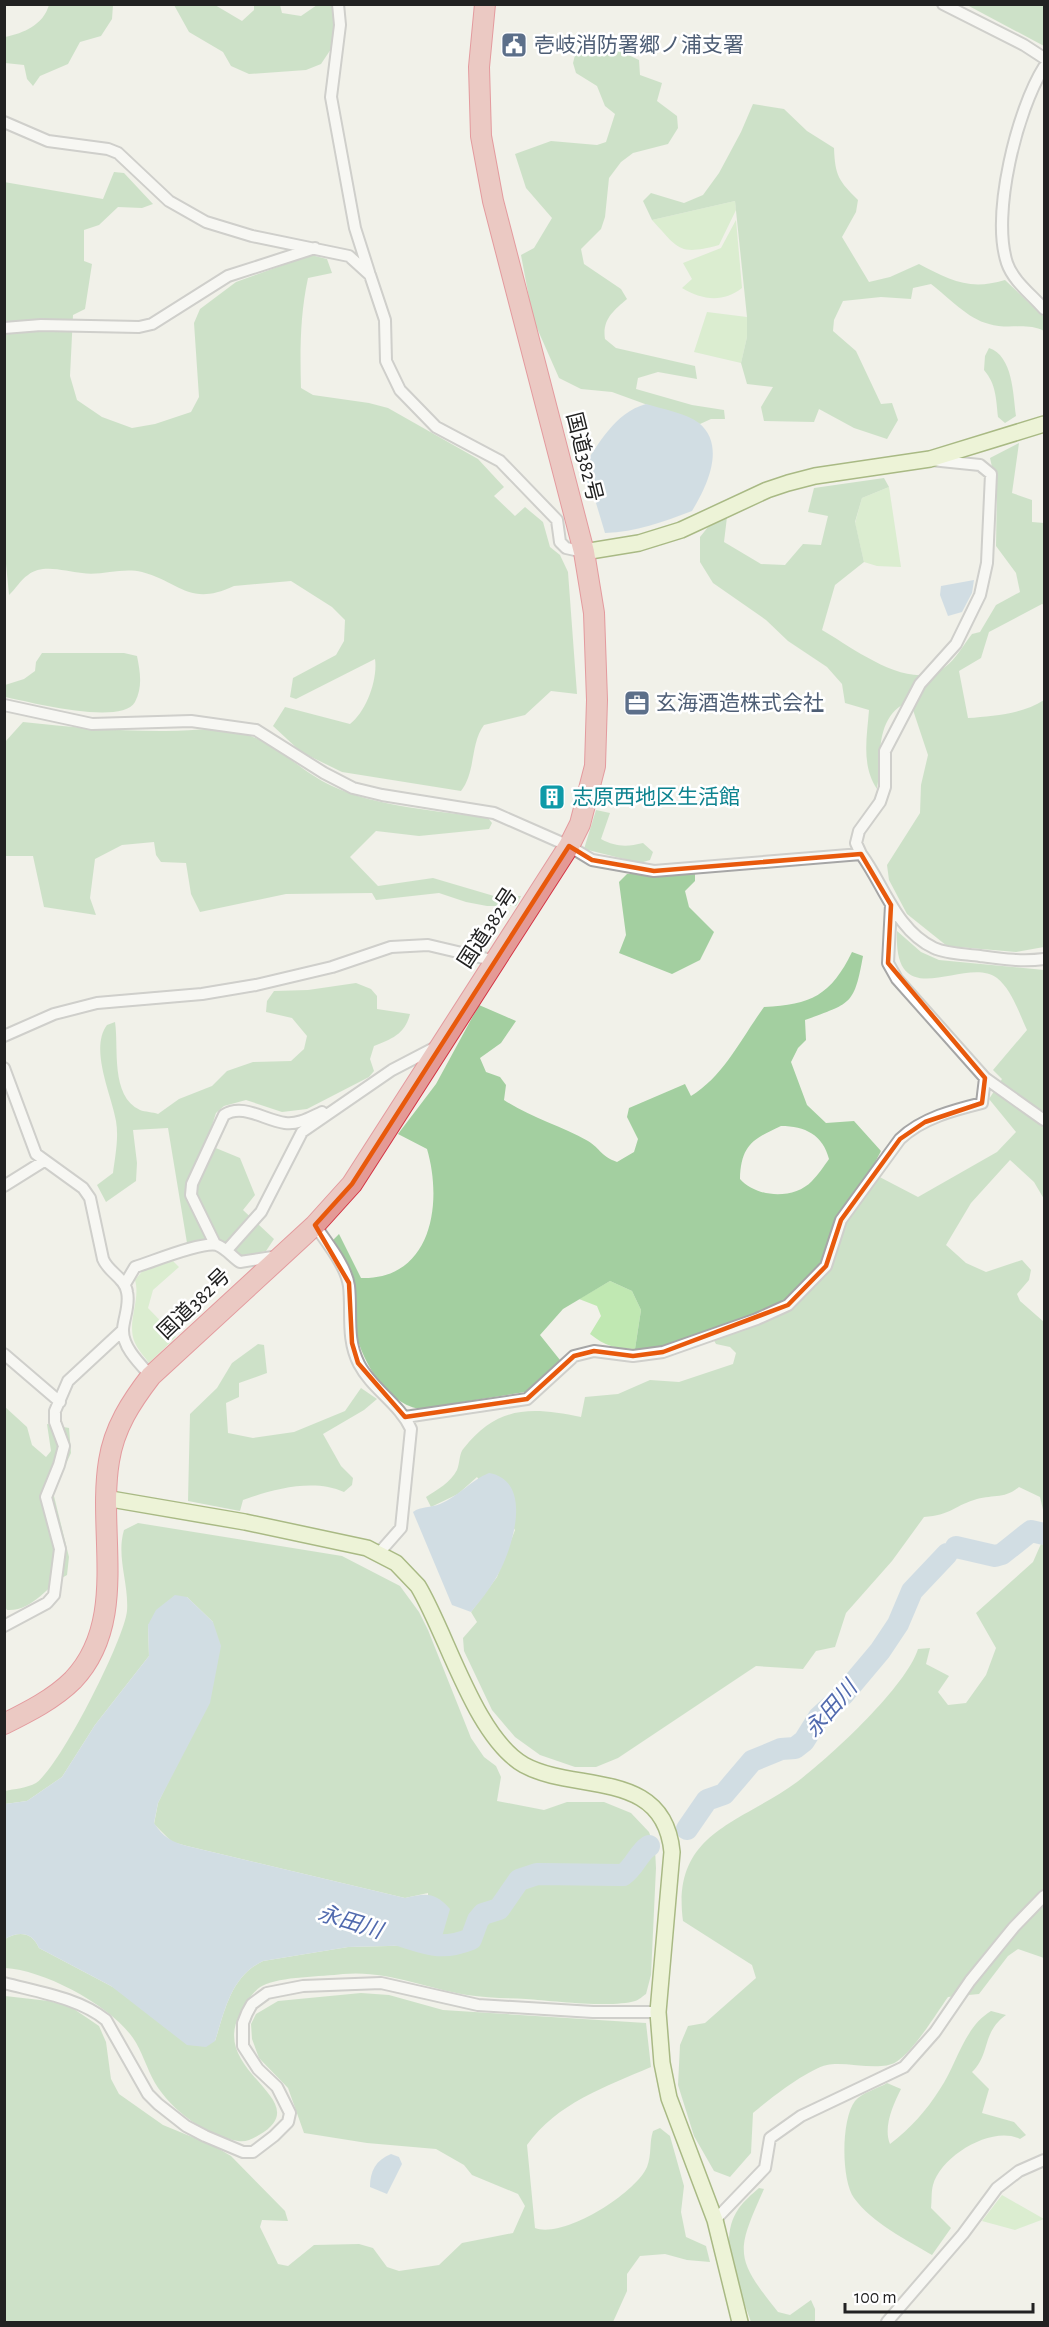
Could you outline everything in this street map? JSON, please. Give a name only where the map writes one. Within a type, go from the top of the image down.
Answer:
[{"type":"highway","name":"国道382号","points":[[4,1724],[58,1693],[72,1680],[91,1655],[100,1636],[107,1600],[105,1498],[109,1459],[114,1438],[131,1402],[151,1376],[315,1225],[352,1184],[569,846],[580,824],[590,792],[597,724],[594,613],[584,552],[493,201],[481,136],[479,67],[484,4]]},
{"type":"street","points":[[339,4],[340,25],[331,97],[355,228],[385,320],[386,361],[400,390],[436,427],[500,461],[557,520],[560,542],[566,548],[584,552],[639,543],[681,530],[767,490],[797,481],[930,459],[1044,424]]},
{"type":"street","points":[[943,4],[1024,45],[1044,58]]},
{"type":"street","points":[[1044,67],[1025,114],[1009,166],[1001,216],[1007,264],[1021,286],[1044,309]]},
{"type":"street","points":[[4,122],[48,141],[108,149],[118,153],[169,201],[206,222],[252,236],[349,256],[370,275]]},
{"type":"street","points":[[4,328],[139,327],[152,324],[228,276],[316,248]]},
{"type":"street","points":[[930,459],[959,465],[980,465],[992,474],[987,563],[980,595],[956,644],[920,684],[885,751],[885,787],[880,802],[859,831],[856,843],[891,905],[918,938],[936,949],[1025,962],[1044,959]]},
{"type":"street","points":[[4,705],[92,724],[191,721],[256,730],[324,773],[353,788],[494,813],[569,846],[592,860],[654,871],[861,854]]},
{"type":"street","points":[[891,905],[888,963],[897,979],[985,1078],[1044,1120]]},
{"type":"street","points":[[4,1036],[54,1014],[97,1003],[202,994],[256,985],[332,967],[391,947],[428,945],[496,961]]},
{"type":"street","points":[[227,1250],[261,1212],[279,1181],[291,1148],[302,1132],[393,1070],[442,1043]]},
{"type":"street","points":[[4,1068],[36,1154],[83,1188],[94,1211],[106,1267],[125,1284]]},
{"type":"street","points":[[405,1417],[527,1399],[574,1356],[594,1351],[633,1356],[663,1352],[757,1319],[788,1305],[825,1266],[841,1221],[900,1139],[910,1130],[925,1122],[982,1103],[985,1078]]},
{"type":"street","points":[[280,1256],[240,1262],[227,1250],[215,1244],[191,1195],[192,1184],[224,1115],[233,1109],[286,1123],[298,1122],[339,1105]]},
{"type":"street","points":[[4,1186],[44,1161]]},
{"type":"street","points":[[315,1225],[349,1283],[352,1344],[358,1363],[369,1379],[405,1417],[411,1429],[401,1528],[379,1552]]},
{"type":"street","points":[[151,1376],[133,1355],[123,1330],[128,1305],[125,1284],[135,1267],[215,1244]]},
{"type":"street","points":[[4,1626],[47,1603],[54,1595],[60,1548],[45,1497],[59,1466],[64,1446],[55,1422],[60,1402],[68,1382],[87,1360],[123,1330]]},
{"type":"street","points":[[4,1354],[60,1402]]},
{"type":"street","points":[[105,1498],[234,1520],[344,1542],[379,1552],[409,1574],[418,1586],[475,1705],[506,1751],[536,1770],[629,1792],[652,1806],[661,1817],[671,1839],[672,1852],[658,2012],[660,2053],[669,2098],[715,2220],[740,2322]]},
{"type":"street","points":[[715,2220],[765,2168],[770,2138],[801,2116],[904,2067],[935,2032],[970,1981],[1014,1927],[1044,1896]]},
{"type":"street","points":[[4,1983],[59,1998],[97,2013],[106,2020],[148,2094],[186,2126],[243,2152],[253,2152],[274,2136],[288,2122],[290,2113],[277,2087],[258,2069],[243,2046],[243,2024],[247,2013],[252,2004],[267,1993],[303,1986],[381,1983],[478,2005],[592,2012],[658,2012]]},
{"type":"street","points":[[887,2322],[963,2234],[997,2188],[1019,2171],[1044,2160]]},
{"type":"highlighted area","points":[[569,846],[592,860],[654,871],[861,854],[891,905],[888,963],[985,1078],[982,1103],[925,1122],[900,1139],[841,1220],[826,1266],[788,1305],[663,1352],[633,1356],[594,1351],[574,1356],[527,1399],[405,1417],[358,1363],[352,1343],[349,1283],[315,1225],[352,1184]]},
{"type":"green space","points":[[49,5],[113,5],[112,19],[101,36],[80,42],[68,64],[40,76],[33,86],[27,79],[24,65],[5,63],[5,37],[32,27],[42,18]]},
{"type":"green space","points":[[174,5],[215,5],[242,21],[254,10],[254,5],[280,5],[282,13],[301,16],[317,5],[334,5],[336,27],[331,49],[321,64],[306,70],[249,74],[231,66],[223,52],[189,32]]},
{"type":"green space","points":[[967,5],[1044,5],[1044,46]]},
{"type":"green space","points":[[593,45],[607,45],[639,60],[640,75],[662,83],[657,101],[677,116],[678,128],[668,144],[633,153],[621,162],[609,178],[605,217],[601,229],[581,249],[584,264],[621,289],[627,299],[607,321],[605,339],[616,348],[695,366],[697,379],[658,372],[638,378],[636,389],[692,405],[724,410],[725,419],[711,419],[700,424],[612,392],[581,389],[559,378],[533,319],[521,255],[534,248],[552,218],[526,188],[515,154],[551,141],[597,145],[606,142],[615,114],[605,106],[597,86],[576,73],[573,63],[576,51]]},
{"type":"green space","points":[[753,104],[784,109],[807,131],[834,148],[839,177],[858,200],[856,212],[842,237],[869,282],[890,277],[919,264],[950,279],[970,284],[1005,280],[1044,317],[1044,331],[1031,327],[996,326],[981,321],[966,313],[931,284],[913,288],[911,299],[881,297],[843,301],[834,320],[833,331],[856,351],[881,404],[892,403],[898,420],[887,439],[854,428],[819,409],[814,422],[764,421],[761,407],[773,387],[747,384],[741,363],[747,337],[747,317],[735,201],[652,220],[643,201],[651,193],[684,203],[703,195],[719,173]]},
{"type":"green space","points":[[114,172],[124,173],[153,204],[142,208],[118,207],[99,225],[84,230],[84,261],[92,264],[85,309],[73,315],[70,376],[77,400],[102,417],[132,428],[155,424],[191,412],[199,397],[194,323],[200,309],[236,282],[311,255],[327,259],[332,273],[308,278],[301,333],[301,388],[313,395],[388,408],[478,459],[504,487],[494,496],[515,516],[525,507],[543,522],[550,547],[560,555],[568,572],[577,694],[551,691],[525,715],[484,725],[477,741],[469,775],[461,791],[342,772],[301,752],[273,726],[285,707],[350,724],[366,704],[375,676],[375,659],[296,699],[290,697],[293,678],[336,655],[344,641],[345,620],[332,607],[291,581],[234,586],[206,594],[185,591],[142,572],[120,571],[89,574],[41,569],[23,579],[9,595],[4,543],[4,182],[103,199]]},
{"type":"green space","points":[[735,201],[736,210],[719,245],[695,250],[680,248],[652,220]]},
{"type":"green space","points":[[736,220],[742,288],[727,296],[712,298],[697,295],[682,288],[692,279],[683,263],[721,248]]},
{"type":"green space","points":[[707,312],[747,317],[747,337],[741,363],[694,352]]},
{"type":"green space","points":[[989,348],[1003,359],[1010,377],[1016,416],[1005,423],[998,417],[993,386],[984,370],[985,356]]},
{"type":"green space","points":[[1019,443],[1012,493],[1032,500],[1032,522],[1044,523],[1044,605],[989,632],[981,658],[959,671],[968,718],[1017,711],[1044,700],[1044,947],[1016,952],[947,946],[907,914],[889,880],[887,865],[920,813],[921,785],[928,755],[913,710],[902,705],[887,722],[881,743],[877,789],[867,761],[869,710],[845,703],[842,684],[827,667],[788,641],[766,620],[713,583],[700,562],[700,537],[708,527],[727,517],[724,542],[761,564],[785,565],[803,544],[821,545],[828,516],[808,512],[814,488],[884,478],[889,487],[862,498],[855,522],[864,562],[835,585],[822,630],[865,656],[899,672],[916,675],[931,674],[949,664],[972,634],[980,632],[996,605],[1020,592],[1016,573],[996,546],[997,489],[990,458]]},
{"type":"green space","points":[[889,487],[901,567],[877,566],[864,562],[855,523],[862,498]]},
{"type":"green space","points":[[42,653],[124,653],[137,656],[140,673],[138,696],[135,702],[126,709],[112,712],[74,710],[5,697],[5,685],[24,679],[35,671],[36,662]]},
{"type":"green space","points":[[23,722],[126,730],[228,730],[262,741],[320,780],[350,793],[388,804],[488,818],[492,823],[489,829],[419,836],[376,831],[350,857],[378,886],[433,878],[494,896],[521,896],[516,906],[487,906],[439,893],[376,900],[372,893],[286,894],[200,912],[191,894],[186,863],[161,862],[156,855],[154,842],[122,845],[95,859],[90,898],[96,915],[44,907],[33,856],[5,856],[5,742]]},
{"type":"green space","points":[[596,810],[610,813],[601,839],[622,846],[643,843],[653,852],[650,860],[640,863],[584,849]]},
{"type":"green space","points":[[627,874],[695,874],[695,881],[685,891],[689,907],[714,932],[700,960],[672,974],[619,953],[626,935],[619,882]]},
{"type":"green space","points":[[897,931],[921,952],[939,960],[1044,970],[1044,1199],[1034,1182],[1010,1160],[971,1203],[946,1245],[966,1263],[986,1272],[1022,1260],[1031,1270],[1029,1280],[1017,1294],[1020,1301],[1044,1322],[1044,1514],[1040,1497],[1019,1487],[1008,1494],[980,1498],[946,1513],[924,1517],[892,1561],[846,1613],[835,1647],[816,1651],[803,1669],[756,1666],[618,1758],[596,1767],[575,1767],[540,1755],[515,1737],[492,1710],[464,1651],[463,1638],[477,1622],[471,1612],[497,1577],[515,1530],[477,1477],[458,1494],[431,1507],[426,1497],[451,1478],[458,1467],[462,1450],[477,1434],[503,1417],[531,1411],[581,1417],[585,1397],[618,1394],[650,1380],[679,1382],[733,1364],[736,1353],[730,1347],[716,1344],[708,1330],[655,1349],[635,1349],[641,1310],[632,1291],[610,1281],[563,1309],[540,1335],[560,1360],[525,1392],[419,1409],[406,1405],[395,1397],[384,1387],[367,1363],[354,1322],[355,1294],[352,1276],[333,1240],[339,1234],[361,1278],[385,1275],[404,1266],[417,1252],[427,1234],[432,1214],[432,1170],[427,1149],[398,1134],[436,1084],[479,1005],[516,1021],[501,1043],[480,1058],[486,1072],[500,1077],[506,1085],[504,1100],[588,1141],[607,1157],[617,1162],[634,1152],[638,1139],[627,1117],[629,1108],[685,1084],[691,1096],[703,1088],[723,1067],[764,1007],[795,1004],[818,995],[836,978],[852,952],[863,956],[853,994],[832,1010],[805,1020],[806,1040],[798,1048],[791,1062],[807,1105],[826,1123],[854,1121],[881,1151],[870,1172],[918,1197],[997,1152],[1016,1132],[989,1099],[1002,1079],[993,1070],[1027,1030],[1011,995],[997,978],[983,973],[967,973],[918,978],[906,972],[899,957]],"holes":[[[781,1126],[805,1130],[818,1138],[829,1159],[814,1179],[796,1191],[786,1194],[766,1193],[747,1185],[740,1179],[743,1158],[750,1145]]]},
{"type":"green space","points":[[356,983],[371,989],[377,996],[377,1009],[410,1014],[401,1031],[374,1046],[370,1059],[374,1071],[369,1077],[307,1109],[282,1112],[246,1100],[224,1106],[216,1113],[206,1144],[240,1158],[255,1195],[243,1210],[274,1239],[266,1251],[238,1257],[226,1245],[216,1240],[187,1243],[168,1128],[133,1130],[137,1163],[136,1181],[106,1202],[97,1185],[113,1173],[117,1134],[101,1059],[102,1035],[107,1025],[115,1022],[118,1070],[124,1094],[130,1103],[140,1110],[158,1114],[179,1099],[212,1086],[227,1071],[253,1062],[291,1061],[304,1049],[307,1036],[292,1018],[266,1012],[267,1001],[274,991],[308,990]]},
{"type":"green space","points":[[173,1261],[179,1267],[153,1290],[148,1308],[176,1337],[149,1363],[136,1346],[133,1335],[135,1280],[144,1269]]},
{"type":"green space","points":[[610,1281],[632,1291],[641,1310],[635,1349],[611,1346],[590,1334],[601,1316],[597,1306],[579,1299]]},
{"type":"green space","points":[[258,1344],[264,1345],[267,1373],[239,1383],[239,1397],[226,1403],[228,1433],[253,1438],[294,1432],[345,1411],[361,1388],[377,1399],[364,1410],[323,1434],[341,1466],[353,1478],[352,1485],[344,1492],[307,1485],[267,1492],[243,1500],[240,1511],[188,1501],[190,1414],[217,1388],[232,1363]]},
{"type":"green space","points":[[4,1406],[27,1427],[32,1445],[46,1457],[51,1451],[47,1424],[69,1428],[71,1453],[53,1492],[69,1557],[67,1575],[24,1607],[7,1610],[4,1605]]},
{"type":"green space","points":[[138,1523],[342,1556],[400,1586],[419,1612],[428,1630],[471,1738],[484,1757],[496,1766],[501,1777],[497,1801],[544,1810],[567,1802],[604,1802],[631,1813],[649,1832],[655,1849],[656,1868],[651,1975],[646,1994],[635,2001],[612,2004],[489,1997],[467,1995],[390,1977],[359,1973],[302,1977],[270,1983],[259,1988],[249,1998],[240,2014],[234,2035],[238,2053],[271,2097],[277,2110],[274,2122],[259,2135],[249,2140],[238,2141],[202,2127],[170,2103],[155,2083],[133,2038],[109,2013],[57,1982],[21,1970],[5,1968],[5,1939],[25,1934],[33,1939],[39,1948],[215,2041],[226,2006],[236,1985],[252,1967],[263,1961],[348,1947],[428,1945],[428,1893],[405,1898],[187,1846],[172,1842],[154,1824],[158,1803],[175,1768],[213,1622],[187,1597],[148,1625],[149,1656],[95,1725],[62,1777],[27,1801],[5,1804],[5,1791],[32,1785],[47,1772],[75,1729],[103,1674],[115,1648],[127,1611],[121,1550],[124,1530]]},
{"type":"green space","points":[[1044,1537],[1044,1958],[1018,1949],[1008,1956],[979,1994],[948,1997],[917,2042],[896,2062],[881,2066],[827,2065],[799,2079],[753,2113],[751,2153],[730,2177],[714,2171],[694,2136],[678,2085],[680,2045],[688,2026],[705,2023],[756,1978],[752,1965],[683,1921],[682,1891],[688,1868],[699,1849],[714,1834],[797,1782],[847,1739],[899,1682],[911,1665],[918,1649],[930,1648],[926,1664],[949,1676],[938,1692],[948,1705],[966,1703],[986,1675],[996,1648],[976,1613],[1033,1562]]},
{"type":"green space","points":[[361,1993],[389,1995],[443,2010],[646,2023],[651,2067],[599,2089],[567,2107],[539,2130],[527,2145],[535,2228],[547,2230],[563,2227],[580,2221],[614,2201],[640,2178],[647,2167],[653,2131],[660,2128],[670,2136],[684,2186],[681,2212],[686,2237],[706,2246],[710,2262],[687,2260],[665,2254],[640,2256],[627,2274],[627,2291],[613,2322],[5,2322],[5,1996],[49,2001],[71,2007],[99,2026],[106,2042],[111,2079],[119,2094],[163,2125],[214,2146],[231,2156],[285,2211],[288,2221],[262,2220],[260,2227],[278,2264],[288,2266],[314,2245],[359,2244],[373,2248],[387,2267],[399,2271],[439,2265],[462,2243],[513,2233],[525,2206],[518,2194],[472,2175],[464,2165],[436,2149],[367,2143],[304,2133],[288,2088],[259,2058],[252,2039],[251,2024],[256,2014],[278,2001]]},
{"type":"green space","points":[[991,2011],[1006,2015],[993,2029],[982,2058],[972,2072],[989,2089],[982,2113],[1014,2122],[1026,2135],[1020,2139],[996,2136],[982,2140],[957,2154],[938,2174],[933,2185],[931,2208],[951,2228],[932,2255],[880,2223],[854,2198],[845,2164],[847,2121],[855,2101],[861,2096],[887,2083],[901,2089],[888,2123],[890,2144],[929,2105],[946,2079],[967,2036],[974,2026]]},
{"type":"green space","points":[[759,2188],[764,2189],[748,2227],[745,2241],[744,2254],[747,2266],[778,2312],[790,2315],[811,2300],[815,2309],[815,2322],[751,2322],[732,2265],[729,2236],[732,2221],[739,2208]]},
{"type":"green space","points":[[1002,2195],[1044,2219],[1015,2230],[982,2221]]},
{"type":"water","points":[[646,404],[687,417],[699,423],[707,432],[712,443],[713,455],[708,479],[692,511],[660,523],[605,533],[593,493],[581,470],[616,422],[635,408]]},
{"type":"water","points":[[974,580],[972,593],[962,612],[948,616],[940,595],[941,586]]},
{"type":"water","points":[[489,1473],[503,1479],[512,1489],[516,1503],[516,1518],[513,1535],[502,1566],[471,1612],[452,1605],[413,1512],[447,1501]]},
{"type":"water","points":[[175,1595],[187,1597],[213,1622],[221,1646],[210,1703],[158,1803],[154,1823],[161,1832],[172,1841],[187,1846],[405,1898],[430,1895],[440,1899],[450,1909],[441,1940],[427,1945],[348,1947],[263,1961],[252,1967],[236,1985],[226,2006],[215,2041],[206,2047],[187,2045],[111,1986],[39,1948],[29,1936],[20,1934],[5,1939],[5,1804],[27,1801],[62,1777],[95,1725],[149,1656],[148,1625],[156,1610]]},
{"type":"water","points":[[391,2154],[399,2157],[402,2164],[387,2194],[370,2187],[370,2181],[378,2163]]},
{"type":"waterway","name":"永田川","points":[[956,1547],[995,1556],[1002,1554],[1031,1531],[1044,1534]]},
{"type":"waterway","name":"永田川","points":[[687,1829],[707,1800],[724,1794],[752,1761],[781,1749],[795,1748],[804,1741],[819,1717],[843,1695],[880,1651],[898,1624],[912,1591],[947,1554]]},
{"type":"waterway","name":"永田川","points":[[399,1935],[435,1945],[460,1943],[471,1939],[478,1920],[483,1914],[499,1909],[519,1880],[537,1874],[623,1875],[649,1846]]},
{"type":"place","name":"壱岐消防署郷ノ浦支署","points":[[514,45]]},
{"type":"place","name":"玄海酒造株式会社","points":[[637,703]]},
{"type":"place","name":"志原西地区生活館","points":[[552,797]]}]
